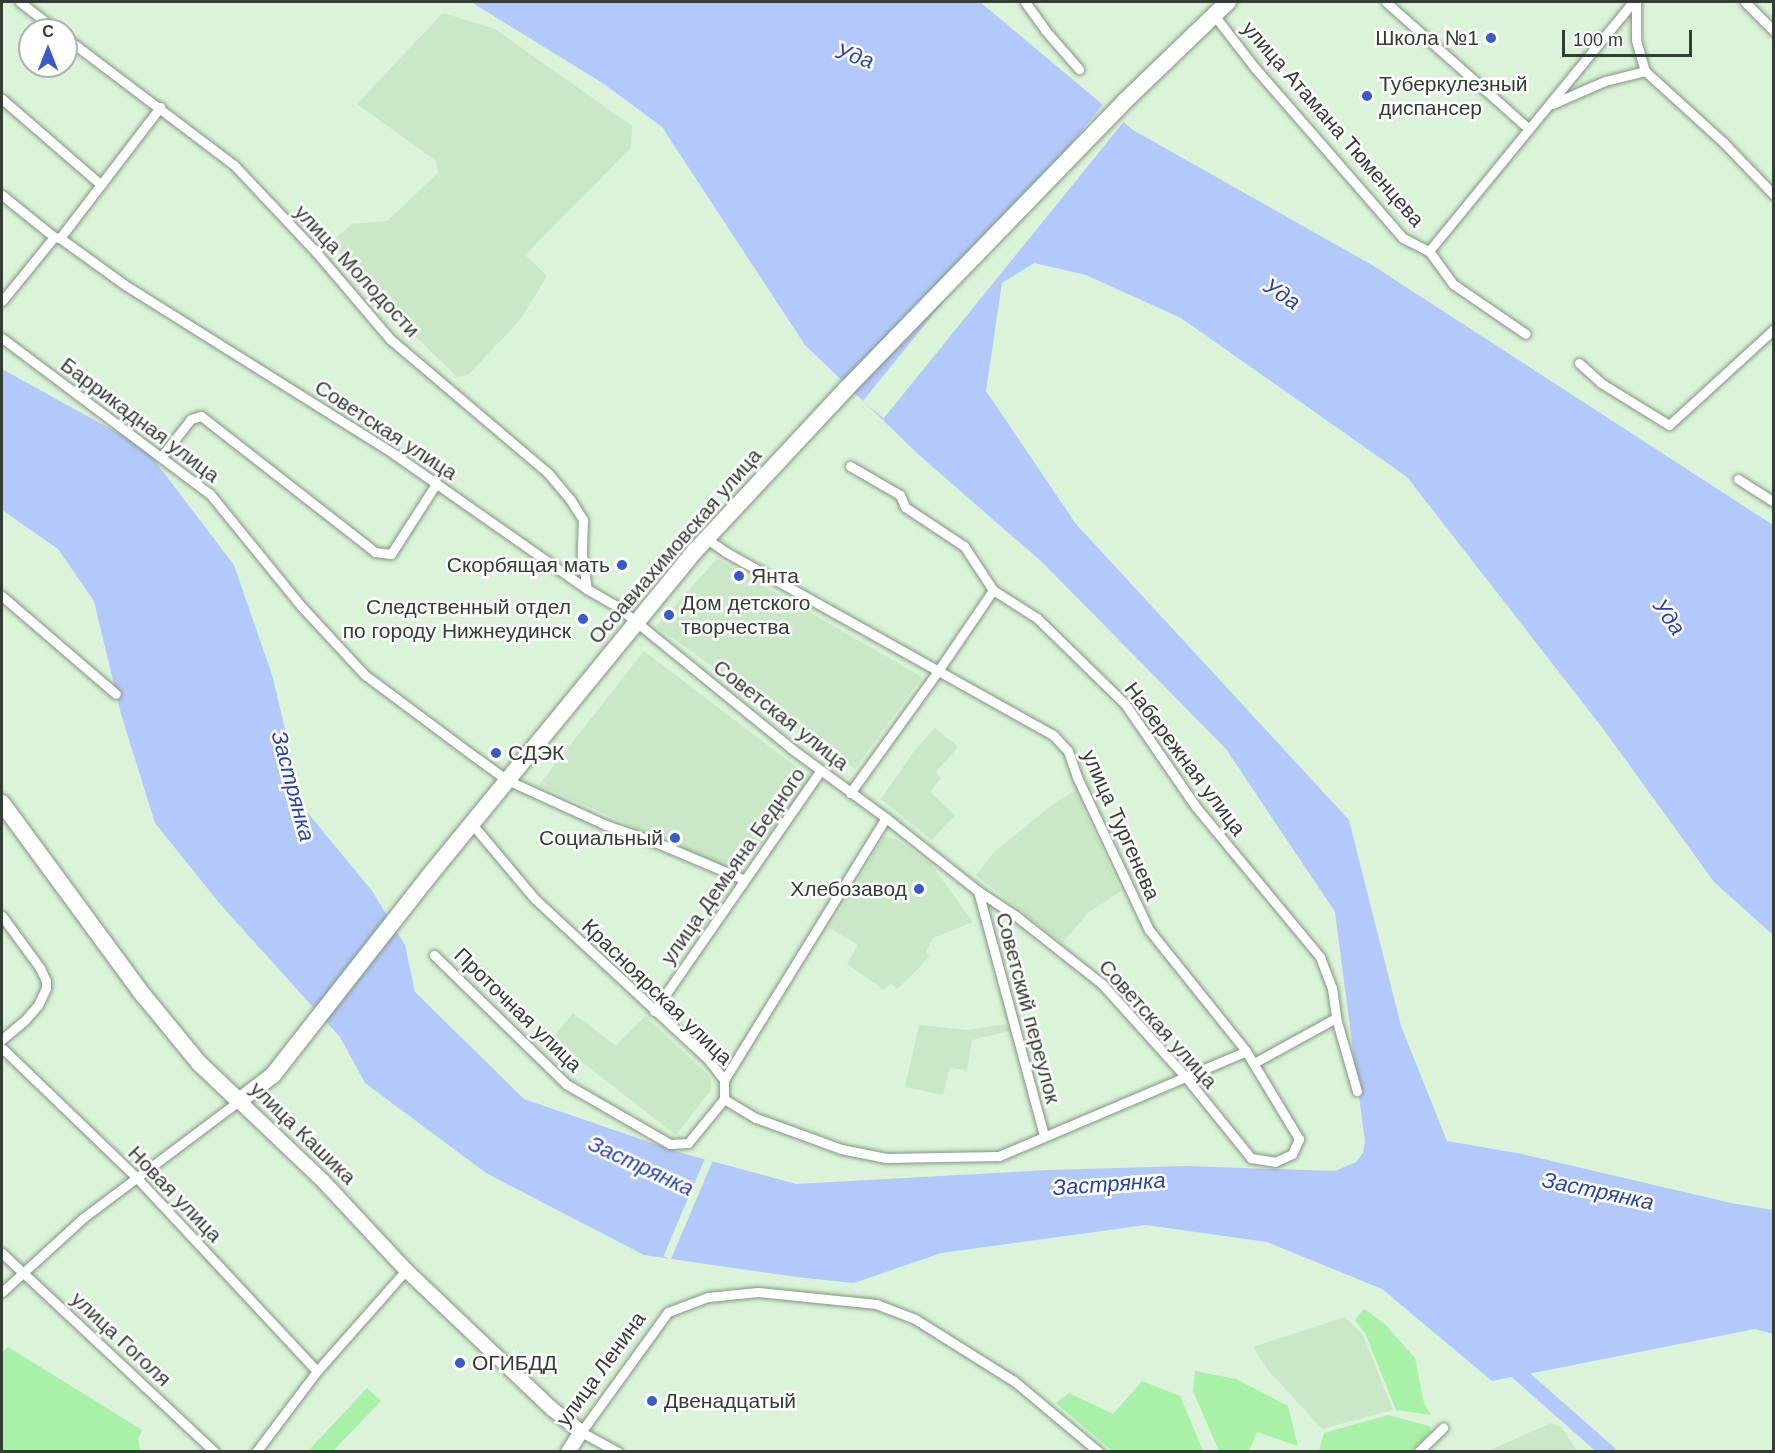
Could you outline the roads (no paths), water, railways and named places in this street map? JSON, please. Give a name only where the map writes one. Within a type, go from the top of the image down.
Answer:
[{"type":"highway","name":"Осоавиахимовская улица","points":[[238,1101],[273,1075],[429,876],[636,621],[707,539],[846,389],[1125,101],[1228,2]]},
{"type":"highway","name":"улица Кашика","points":[[2,803],[144,996],[199,1063],[238,1101]]},
{"type":"street","points":[[20,2],[41,18]]},
{"type":"street","points":[[1026,2],[1045,30],[1079,69]]},
{"type":"street","points":[[1386,2],[1529,129]]},
{"type":"street","points":[[1634,2],[1636,40],[1645,71],[1724,143],[1773,195]]},
{"type":"street","points":[[1526,334],[1453,285],[1429,251],[1634,2]]},
{"type":"street","points":[[1745,2],[1773,31]]},
{"type":"street","name":"улица Атамана Тюменцева","points":[[1214,15],[1255,68],[1403,238],[1429,251]]},
{"type":"street","name":"улица Молодости","points":[[78,47],[234,165],[316,252],[390,339],[548,473],[570,498],[583,520],[582,555],[587,589]]},
{"type":"street","points":[[1548,106],[1605,81],[1645,71]]},
{"type":"street","points":[[2,99],[100,184]]},
{"type":"street","points":[[2,301],[57,237],[160,107]]},
{"type":"street","name":"Советская улица","points":[[2,195],[125,285],[394,454],[636,621],[850,793],[886,818],[978,891],[1016,916],[1102,984],[1184,1075],[1251,1158]]},
{"type":"street","points":[[1580,363],[1600,383],[1669,425],[1773,329]]},
{"type":"street","name":"Баррикадная улица","points":[[2,338],[210,494],[301,606],[365,675],[507,780],[606,825],[655,842],[743,879]]},
{"type":"street","points":[[161,457],[191,419],[201,416],[375,552],[391,554],[436,484]]},
{"type":"street","name":"Набережная улица","points":[[850,466],[900,495],[905,507],[964,546],[993,590],[1037,618],[1125,704],[1196,807],[1320,957],[1332,988],[1336,1018],[1357,1091]]},
{"type":"street","points":[[1738,479],[1773,502]]},
{"type":"street","name":"улица Тургенева","points":[[707,539],[726,552],[1053,735],[1068,751],[1077,777],[1149,930],[1246,1051],[1299,1139],[1292,1154],[1275,1161],[1251,1158]]},
{"type":"street","points":[[850,793],[938,672],[993,590]]},
{"type":"street","points":[[2,596],[116,694]]},
{"type":"street","name":"улица Демьяна Бедного","points":[[654,1011],[743,879],[821,770]]},
{"type":"street","points":[[724,1080],[886,818]]},
{"type":"street","name":"Красноярская улица","points":[[472,824],[536,899],[707,1059],[724,1080],[724,1099],[749,1115],[770,1124],[841,1149],[886,1158],[999,1156],[1022,1148],[1044,1134],[1246,1051]]},
{"type":"street","name":"Советский переулок","points":[[978,891],[1044,1134]]},
{"type":"street","points":[[2,916],[40,968],[46,981],[46,988],[38,1005],[2,1040]]},
{"type":"street","name":"Проточная улица","points":[[434,955],[566,1084],[670,1143],[688,1143],[724,1099]]},
{"type":"street","points":[[1254,1063],[1336,1018]]},
{"type":"street","name":"Новая улица","points":[[2,1048],[136,1177],[317,1371]]},
{"type":"street","points":[[2,1292],[21,1271],[83,1218],[238,1101]]},
{"type":"street","name":"улица Кашика","points":[[238,1101],[323,1181],[406,1270],[552,1410],[581,1432],[618,1452]]},
{"type":"street","name":"улица Гоголя","points":[[2,1253],[215,1452]]},
{"type":"street","points":[[256,1452],[317,1371],[406,1270]]},
{"type":"street","name":"улица Ленина","points":[[568,1452],[668,1312],[708,1298],[758,1292],[876,1304],[915,1319],[1014,1381],[1099,1452]]},
{"type":"street","points":[[1418,1452],[1443,1428]]},
{"type":"water","points":[[471,2],[980,2],[1133,130],[1372,265],[1773,525],[1773,935],[1714,882],[1604,730],[1407,477],[1181,318],[1086,275],[1034,263],[1002,283],[986,391],[1076,524],[1349,820],[1401,1026],[1447,1141],[1522,1154],[1731,1203],[1773,1210],[1773,1334],[1755,1329],[1492,1381],[1382,1289],[1267,1242],[1146,1225],[941,1253],[854,1283],[644,1255],[486,1173],[365,1083],[340,1037],[220,904],[155,823],[121,714],[94,601],[58,549],[2,510],[2,369],[145,448],[234,565],[273,678],[303,807],[372,891],[405,945],[415,992],[524,1099],[678,1152],[796,1184],[1048,1170],[1186,1166],[1335,1171],[1356,1162],[1363,1153],[1365,1142],[1335,912],[1226,749],[1043,563],[919,455],[805,345],[662,127],[604,84]]},
{"type":"waterway","points":[[1506,1362],[1608,1452]]},
{"type":"place","name":"Школа №1","points":[[1491,38]]},
{"type":"place","name":"Туберкулезный диспансер","points":[[1367,96]]},
{"type":"place","name":"Скорбящая мать","points":[[622,565]]},
{"type":"place","name":"Янта","points":[[739,576]]},
{"type":"place","name":"Дом детского творчества","points":[[669,615]]},
{"type":"place","name":"Следственный отдел по городу Нижнеудинск","points":[[583,619]]},
{"type":"place","name":"СДЭК","points":[[496,753]]},
{"type":"place","name":"Социальный","points":[[675,838]]},
{"type":"place","name":"Хлебозавод","points":[[919,889]]},
{"type":"place","name":"ОГИБДД","points":[[460,1363]]},
{"type":"place","name":"Двенадцатый","points":[[652,1401]]},
{"type":"water label","name":"Уда","points":[[855,56]]},
{"type":"water label","name":"Уда","points":[[1282,294]]},
{"type":"water label","name":"Уда","points":[[1669,617]]},
{"type":"water label","name":"Застрянка","points":[[293,786]]},
{"type":"water label","name":"Застрянка","points":[[641,1166]]},
{"type":"water label","name":"Застрянка","points":[[1109,1184]]},
{"type":"water label","name":"Застрянка","points":[[1598,1191]]}]
